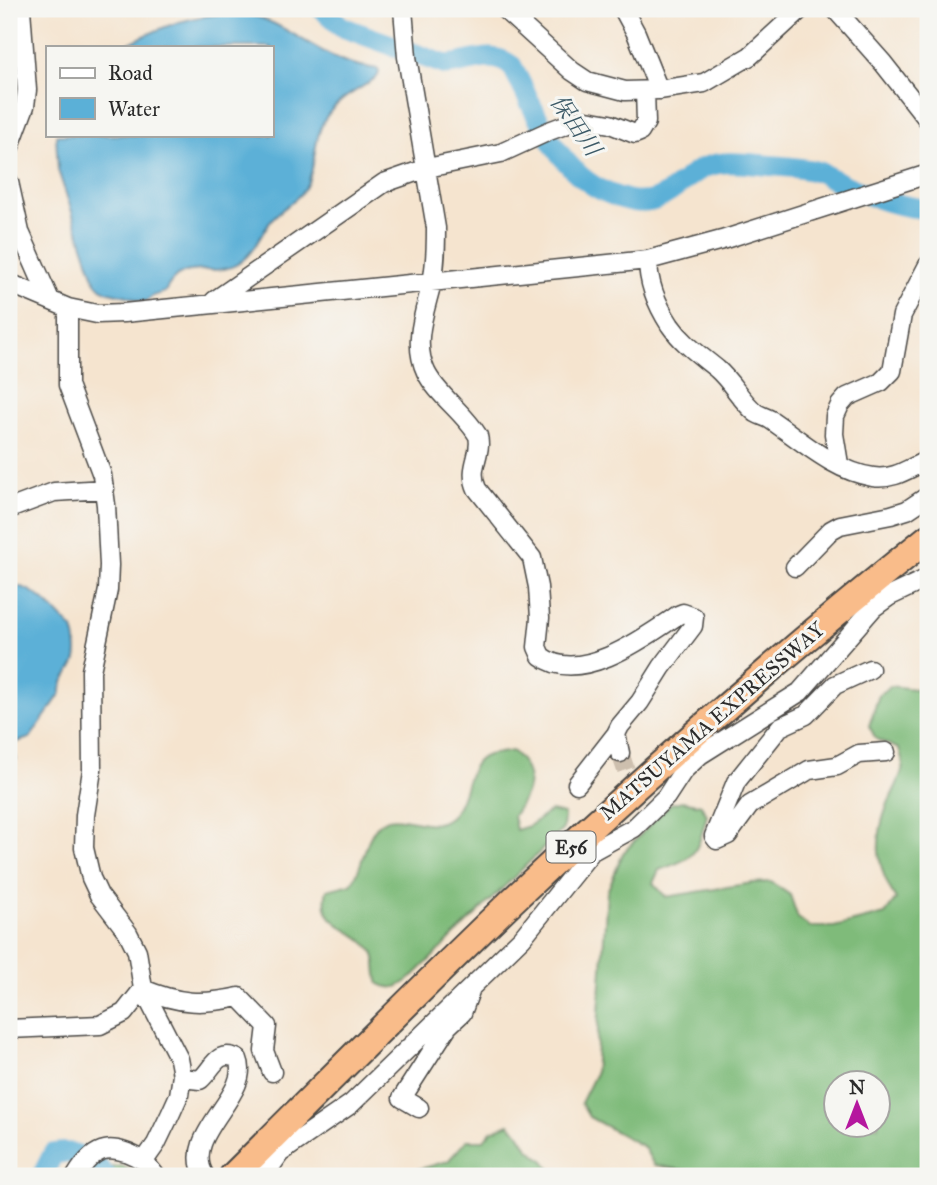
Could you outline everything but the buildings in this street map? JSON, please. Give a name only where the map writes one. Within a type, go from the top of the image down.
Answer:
[{"type":"highway","name":"MATSUYAMA EXPRESSWAY","points":[[233,1176],[512,901],[612,809],[827,620],[928,538]]},
{"type":"street","points":[[9,149],[25,106],[27,90],[21,9]]},
{"type":"street","points":[[403,9],[407,51],[436,228],[432,283],[422,322],[420,358],[428,376],[478,436],[478,450],[473,462],[477,489],[533,558],[540,618],[537,647],[541,656],[557,663],[593,663],[648,636],[678,615],[683,613],[694,617],[693,626],[577,784]]},
{"type":"street","points":[[504,9],[555,58],[587,81],[625,91],[704,83],[750,56],[801,9]]},
{"type":"street","points":[[212,303],[384,183],[427,168],[501,153],[581,119],[610,124],[625,132],[640,132],[646,122],[652,90],[636,33],[623,9]]},
{"type":"street","points":[[835,9],[883,62],[928,120]]},
{"type":"street","points":[[9,283],[68,308],[97,314],[648,260],[722,240],[928,174]]},
{"type":"street","points":[[9,182],[20,232],[50,300]]},
{"type":"street","points":[[648,260],[649,283],[671,327],[687,345],[724,376],[758,414],[859,474],[892,477],[928,460]]},
{"type":"street","points":[[839,464],[834,434],[835,416],[847,397],[881,382],[892,371],[902,314],[928,265]]},
{"type":"street","points":[[68,308],[68,385],[99,464],[105,489],[109,565],[108,590],[91,671],[92,770],[85,815],[84,848],[91,878],[99,895],[128,933],[137,951],[143,989],[179,1059],[182,1078],[179,1095],[170,1115],[144,1161]]},
{"type":"street","points":[[9,509],[54,492],[105,489]]},
{"type":"street","points":[[795,567],[831,530],[840,525],[891,516],[907,510],[928,496]]},
{"type":"street","points":[[264,1176],[280,1153],[351,1104],[522,939],[592,851],[634,828],[641,809],[666,797],[691,763],[800,692],[873,608],[890,596],[928,578]]},
{"type":"street","points":[[870,669],[835,685],[806,715],[779,727],[736,782],[714,836],[717,840],[728,835],[750,805],[809,770],[837,766],[859,754],[886,752]]},
{"type":"street","points":[[792,720],[800,692]]},
{"type":"street","points":[[616,734],[620,753]]},
{"type":"street","points":[[419,1108],[402,1098],[448,1026],[462,1013],[472,986]]},
{"type":"street","points":[[9,1029],[100,1025],[124,1013],[143,989]]},
{"type":"street","points":[[143,989],[182,1002],[216,1002],[239,997],[267,1026],[264,1051],[272,1072]]},
{"type":"street","points":[[182,1078],[200,1080],[218,1057],[225,1055],[238,1059],[240,1064],[231,1093],[199,1147],[199,1167],[205,1176]]},
{"type":"street","points":[[76,1176],[92,1154],[99,1150],[129,1152],[144,1161],[156,1176]]},
{"type":"green space","points":[[928,676],[928,1176],[696,1176],[689,1171],[654,1165],[644,1147],[589,1117],[581,1103],[595,1075],[607,892],[623,853],[670,804],[682,801],[701,805],[707,815],[697,846],[688,857],[659,870],[653,883],[666,897],[771,882],[790,895],[798,918],[810,927],[834,927],[885,914],[896,899],[881,865],[880,831],[903,763],[899,749],[876,739],[869,726],[879,695],[890,686],[915,689],[925,685]]},
{"type":"green space","points":[[512,751],[525,767],[529,782],[524,798],[513,816],[516,830],[529,826],[551,811],[564,814],[563,829],[410,979],[395,987],[379,984],[373,952],[366,943],[333,920],[325,903],[327,890],[351,884],[359,870],[369,839],[378,825],[392,818],[425,823],[441,822],[457,808],[477,761],[488,755]]},
{"type":"green space","points":[[509,1124],[556,1176],[396,1176],[448,1161],[467,1140],[484,1140],[491,1131]]},
{"type":"green space","points":[[122,1166],[140,1176],[91,1176],[105,1168]]},
{"type":"water","points":[[243,13],[256,16],[339,59],[378,69],[379,73],[340,101],[330,112],[320,130],[312,170],[305,188],[274,217],[243,260],[222,269],[181,274],[172,280],[165,292],[145,302],[106,291],[95,281],[58,170],[56,136],[273,136],[273,46],[124,46],[180,22]]},
{"type":"water","points":[[9,586],[27,589],[52,608],[73,629],[77,651],[75,663],[64,681],[61,693],[30,738],[14,743],[12,748],[16,759],[9,759]]},
{"type":"waterway","name":"保田川","points":[[322,9],[342,27],[446,65],[488,58],[504,61],[512,66],[541,125],[565,161],[580,176],[598,188],[623,199],[649,202],[665,195],[703,168],[721,163],[740,163],[819,172],[877,198],[928,209]]},
{"type":"waterway","points":[[42,1176],[53,1154],[61,1153],[82,1157],[106,1176]]},
{"type":"tunnel","points":[[620,753],[636,799]]}]
